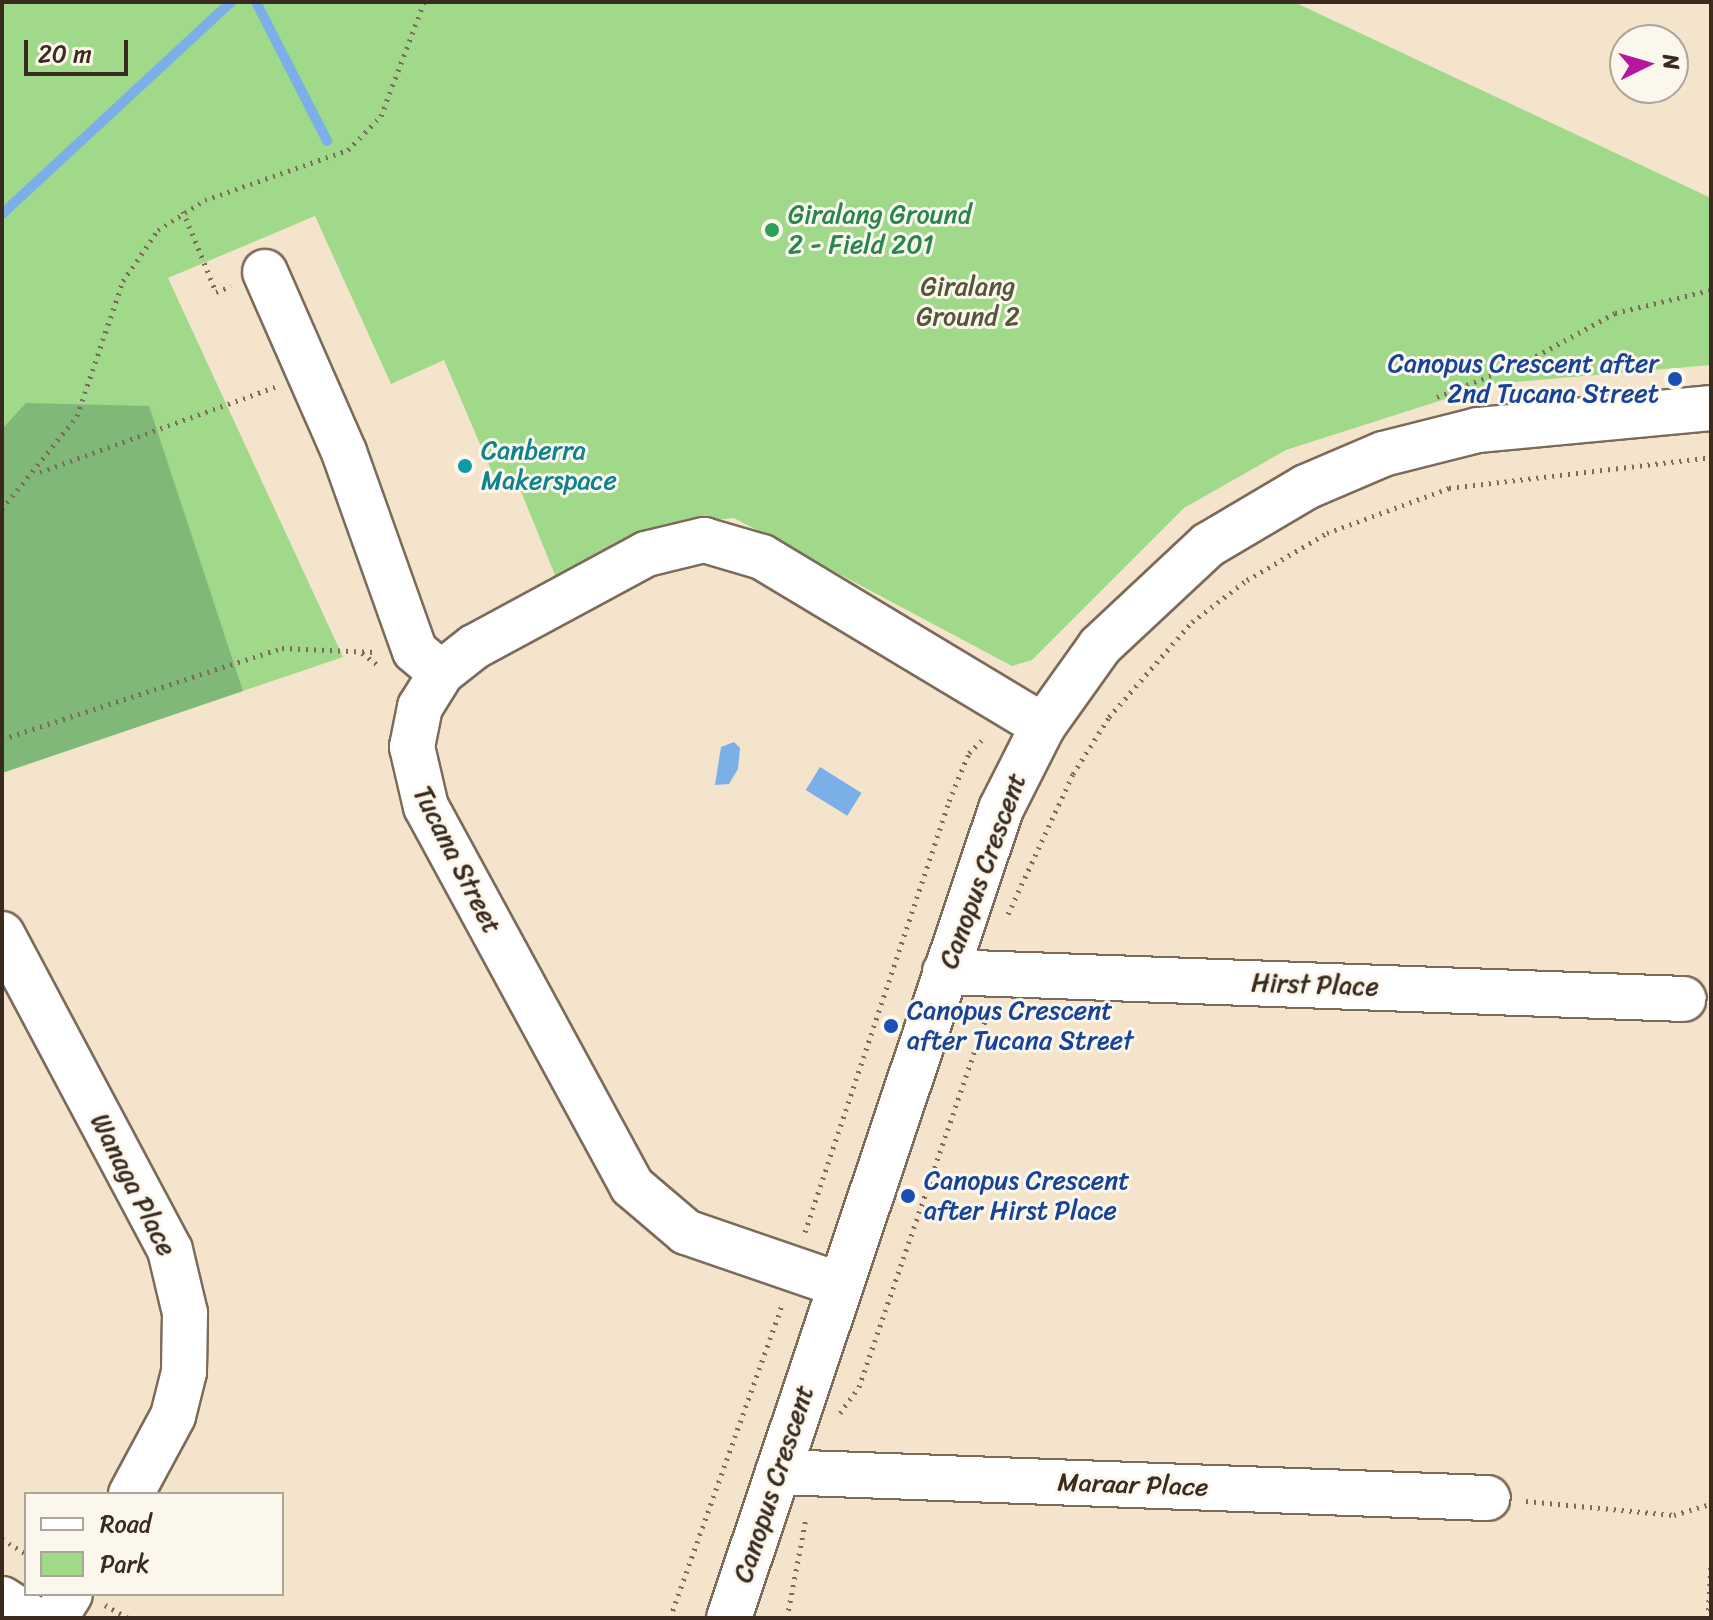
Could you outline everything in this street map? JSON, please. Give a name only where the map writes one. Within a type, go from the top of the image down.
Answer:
[{"type":"street","points":[[265,272],[428,660]]},
{"type":"street","name":"Canopus Crescent","points":[[729,1618],[795,1472],[840,1285],[1001,809],[1043,726],[1100,646],[1170,576],[1306,487],[1383,454],[1478,430],[1711,408]]},
{"type":"street","name":"Tucana Street","points":[[840,1285],[686,1232],[647,1204],[619,1166],[418,788],[414,727],[428,660],[474,647],[646,554],[704,540],[762,557],[1043,726]]},
{"type":"street","name":"Wanaga Place","points":[[2,934],[170,1250],[185,1313],[173,1416],[132,1492]]},
{"type":"street","name":"Hirst Place","points":[[945,972],[1684,999]]},
{"type":"street","name":"Maraar Place","points":[[795,1472],[1488,1498]]},
{"type":"street","points":[[55,1618],[69,1596]]},
{"type":"street","points":[[2,1599],[32,1618]]},
{"type":"path","points":[[2,509],[37,474],[77,416],[135,258],[183,211],[325,164],[369,132],[396,87],[424,2]]},
{"type":"path","points":[[183,211],[216,292],[265,272]]},
{"type":"path","points":[[1423,403],[1529,360],[1615,313],[1711,290]]},
{"type":"path","points":[[37,474],[159,435],[309,371]]},
{"type":"path","points":[[831,1419],[848,1409],[859,1387],[997,992],[996,924],[1022,896],[1054,812],[1102,728],[1192,622],[1247,580],[1327,533],[1449,488],[1711,457]]},
{"type":"path","points":[[2,739],[282,648],[428,660]]},
{"type":"path","points":[[787,1618],[806,1542],[795,1472]]},
{"type":"path","points":[[1488,1498],[1674,1515],[1711,1504]]},
{"type":"path","points":[[2,1539],[24,1553]]},
{"type":"path","points":[[1708,1618],[1711,1563]]},
{"type":"green space","name":"Giralang Ground 2","points":[[2,2],[1294,2],[1711,198],[1711,365],[1492,384],[1286,450],[1184,508],[1032,660],[1012,666],[734,518],[664,525],[557,580],[518,484],[500,491],[444,360],[391,384],[315,216],[168,278],[343,657],[2,773]]},
{"type":"green space","points":[[26,403],[149,406],[243,691],[2,773],[2,429]]},
{"type":"water","points":[[734,742],[740,748],[738,769],[729,784],[715,785],[721,747]]},
{"type":"water","points":[[820,767],[862,793],[847,816],[806,790]]},
{"type":"waterway","points":[[2,214],[231,2]]},
{"type":"waterway","points":[[256,2],[327,141]]},
{"type":"place","name":"Giralang Ground 2 - Field 201","points":[[772,230]]},
{"type":"place","name":"Canopus Crescent after 2nd Tucana Street","points":[[1675,379]]},
{"type":"place","name":"Canberra Makerspace","points":[[465,466]]},
{"type":"place","name":"Canopus Crescent after Tucana Street","points":[[891,1026]]},
{"type":"place","name":"Canopus Crescent after Hirst Place","points":[[908,1196]]}]
